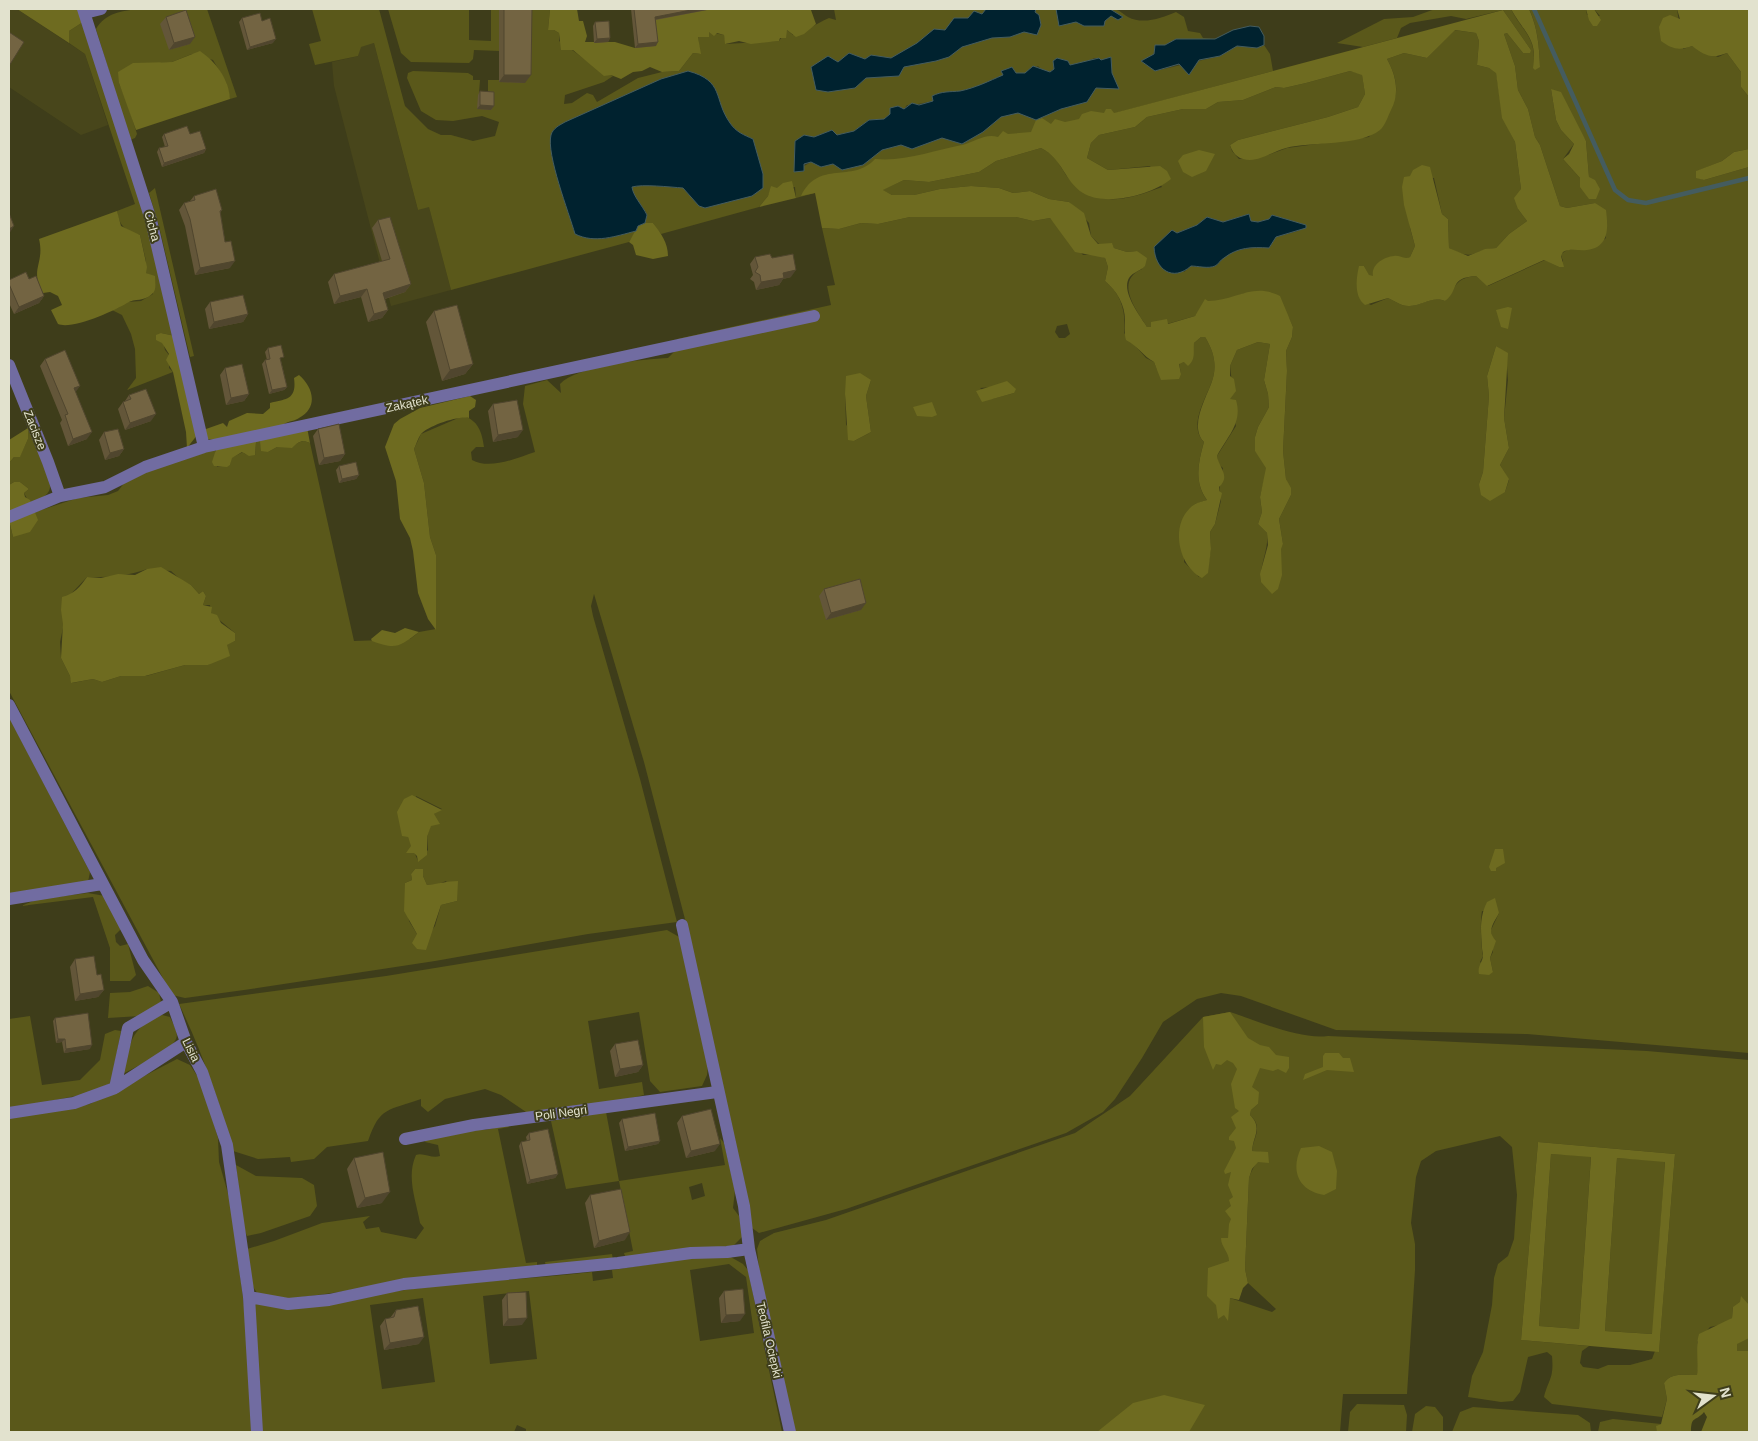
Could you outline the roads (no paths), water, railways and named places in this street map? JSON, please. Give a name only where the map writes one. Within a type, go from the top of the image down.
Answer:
[{"type":"street","points":[[84,11],[101,9]]},
{"type":"street","name":"Cicha","points":[[84,11],[151,220],[204,447]]},
{"type":"street","name":"Zakątek","points":[[9,517],[60,496],[105,487],[145,466],[204,447],[814,316]]},
{"type":"street","name":"Zacisze","points":[[9,365],[60,496]]},
{"type":"street","name":"Lisia","points":[[9,705],[143,960],[172,1002],[186,1042],[202,1072],[227,1146],[249,1297],[257,1432]]},
{"type":"street","points":[[9,899],[102,884]]},
{"type":"street","name":"Teofila Ociepki","points":[[682,925],[717,1092],[744,1206],[749,1249],[790,1432]]},
{"type":"street","points":[[115,1088],[128,1028],[172,1002]]},
{"type":"street","points":[[9,1113],[74,1103],[115,1088],[186,1042]]},
{"type":"street","name":"Poli Negri","points":[[405,1139],[474,1125],[717,1092]]},
{"type":"street","points":[[249,1297],[288,1304],[329,1300],[404,1284],[618,1264],[691,1253],[749,1249]]},
{"type":"water","points":[[986,9],[1036,9],[1035,12],[1039,15],[1041,25],[1037,35],[1024,32],[1010,37],[992,38],[962,47],[949,57],[904,67],[899,76],[866,78],[855,88],[828,92],[816,90],[811,67],[828,56],[838,62],[849,53],[865,59],[871,55],[891,58],[917,43],[934,29],[945,30],[954,18],[968,18],[974,11],[982,14]]},
{"type":"water","points":[[1056,9],[1110,9],[1123,17],[1118,20],[1111,16],[1105,21],[1104,26],[1084,26],[1076,22],[1059,26]]},
{"type":"water","points":[[1250,26],[1259,27],[1264,36],[1264,45],[1257,48],[1237,46],[1220,56],[1199,60],[1189,75],[1179,64],[1155,71],[1141,61],[1154,54],[1155,45],[1165,45],[1176,39],[1215,39],[1233,30]]},
{"type":"water","points":[[1111,57],[1112,73],[1119,89],[1096,88],[1087,102],[1061,109],[1036,120],[1018,113],[1001,117],[983,132],[962,144],[942,138],[912,149],[901,145],[882,150],[863,165],[842,170],[833,164],[821,167],[811,162],[804,164],[804,171],[794,172],[795,141],[804,135],[814,137],[832,130],[837,135],[854,131],[869,120],[884,119],[890,114],[890,108],[898,106],[904,109],[912,103],[919,105],[933,101],[932,96],[936,94],[960,91],[977,86],[1003,75],[1001,71],[1012,67],[1016,73],[1025,73],[1033,66],[1050,72],[1054,69],[1053,61],[1057,58],[1068,61],[1070,65]]},
{"type":"water","points":[[688,71],[708,80],[713,86],[732,126],[740,133],[753,139],[763,174],[763,188],[752,196],[705,208],[699,206],[683,188],[632,187],[647,215],[645,223],[638,226],[636,231],[598,239],[575,234],[552,156],[550,144],[553,130],[565,122],[661,79]]},
{"type":"water","points":[[1249,214],[1251,221],[1258,222],[1269,219],[1272,215],[1306,225],[1306,228],[1276,237],[1269,248],[1251,248],[1229,254],[1212,267],[1191,266],[1184,271],[1172,273],[1166,271],[1158,262],[1154,247],[1172,230],[1177,233],[1197,225],[1207,217],[1223,222]]},
{"type":"waterway","points":[[1534,9],[1615,190],[1628,200],[1646,203],[1749,178]]}]
